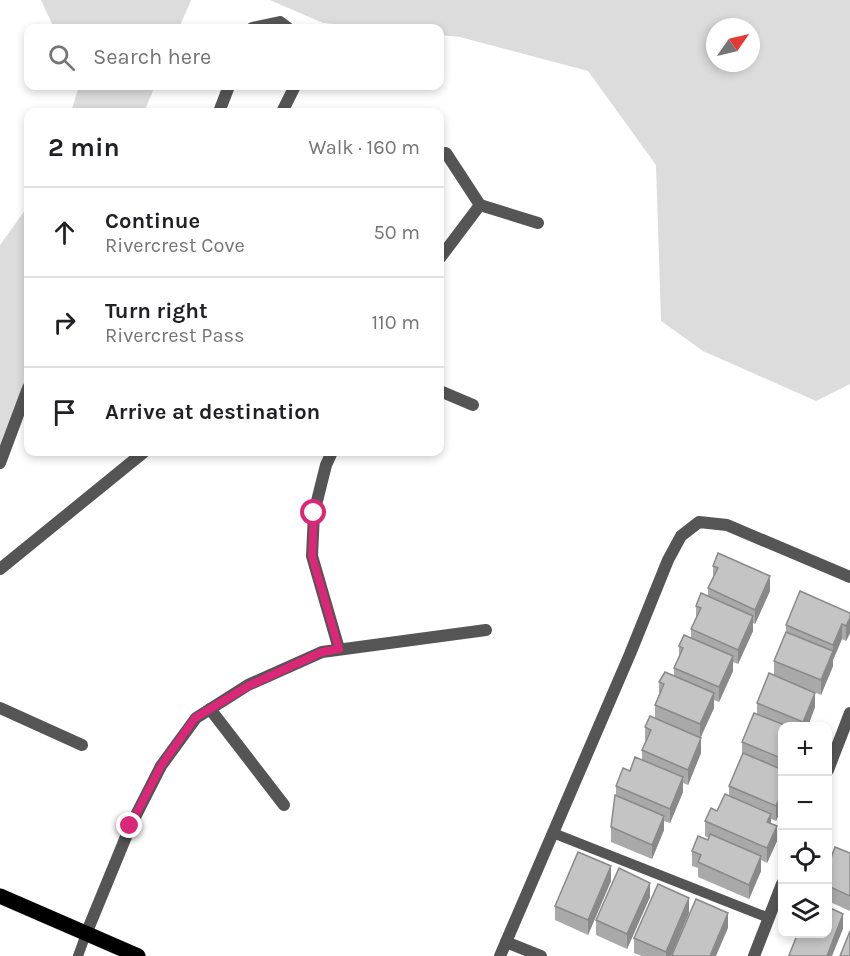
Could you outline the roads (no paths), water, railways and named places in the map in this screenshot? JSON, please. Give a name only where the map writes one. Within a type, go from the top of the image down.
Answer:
[{"type":"main road","points":[[0,896],[138,956]]},
{"type":"street","points":[[221,108],[228,90]]},
{"type":"street","points":[[284,108],[293,90]]},
{"type":"street","points":[[446,153],[480,205],[538,223]]},
{"type":"street","points":[[444,253],[480,205]]},
{"type":"street","points":[[444,393],[473,405]]},
{"type":"street","points":[[0,463],[24,399]]},
{"type":"street","points":[[0,569],[139,456]]},
{"type":"street","points":[[330,456],[314,513],[312,556],[339,649]]},
{"type":"street","points":[[500,956],[668,560],[681,536],[699,522],[727,525],[850,577]]},
{"type":"street","points":[[86,934],[130,826],[161,766],[195,718],[248,686],[322,652],[486,630]]},
{"type":"street","points":[[0,708],[82,745]]},
{"type":"street","points":[[210,709],[284,805]]},
{"type":"street","points":[[832,760],[850,713]]},
{"type":"street","points":[[754,956],[778,896]]},
{"type":"street","points":[[506,942],[541,956]]},
{"type":"lane","points":[[554,833],[769,918]]},
{"type":"lane","points":[[78,956],[86,934]]}]
